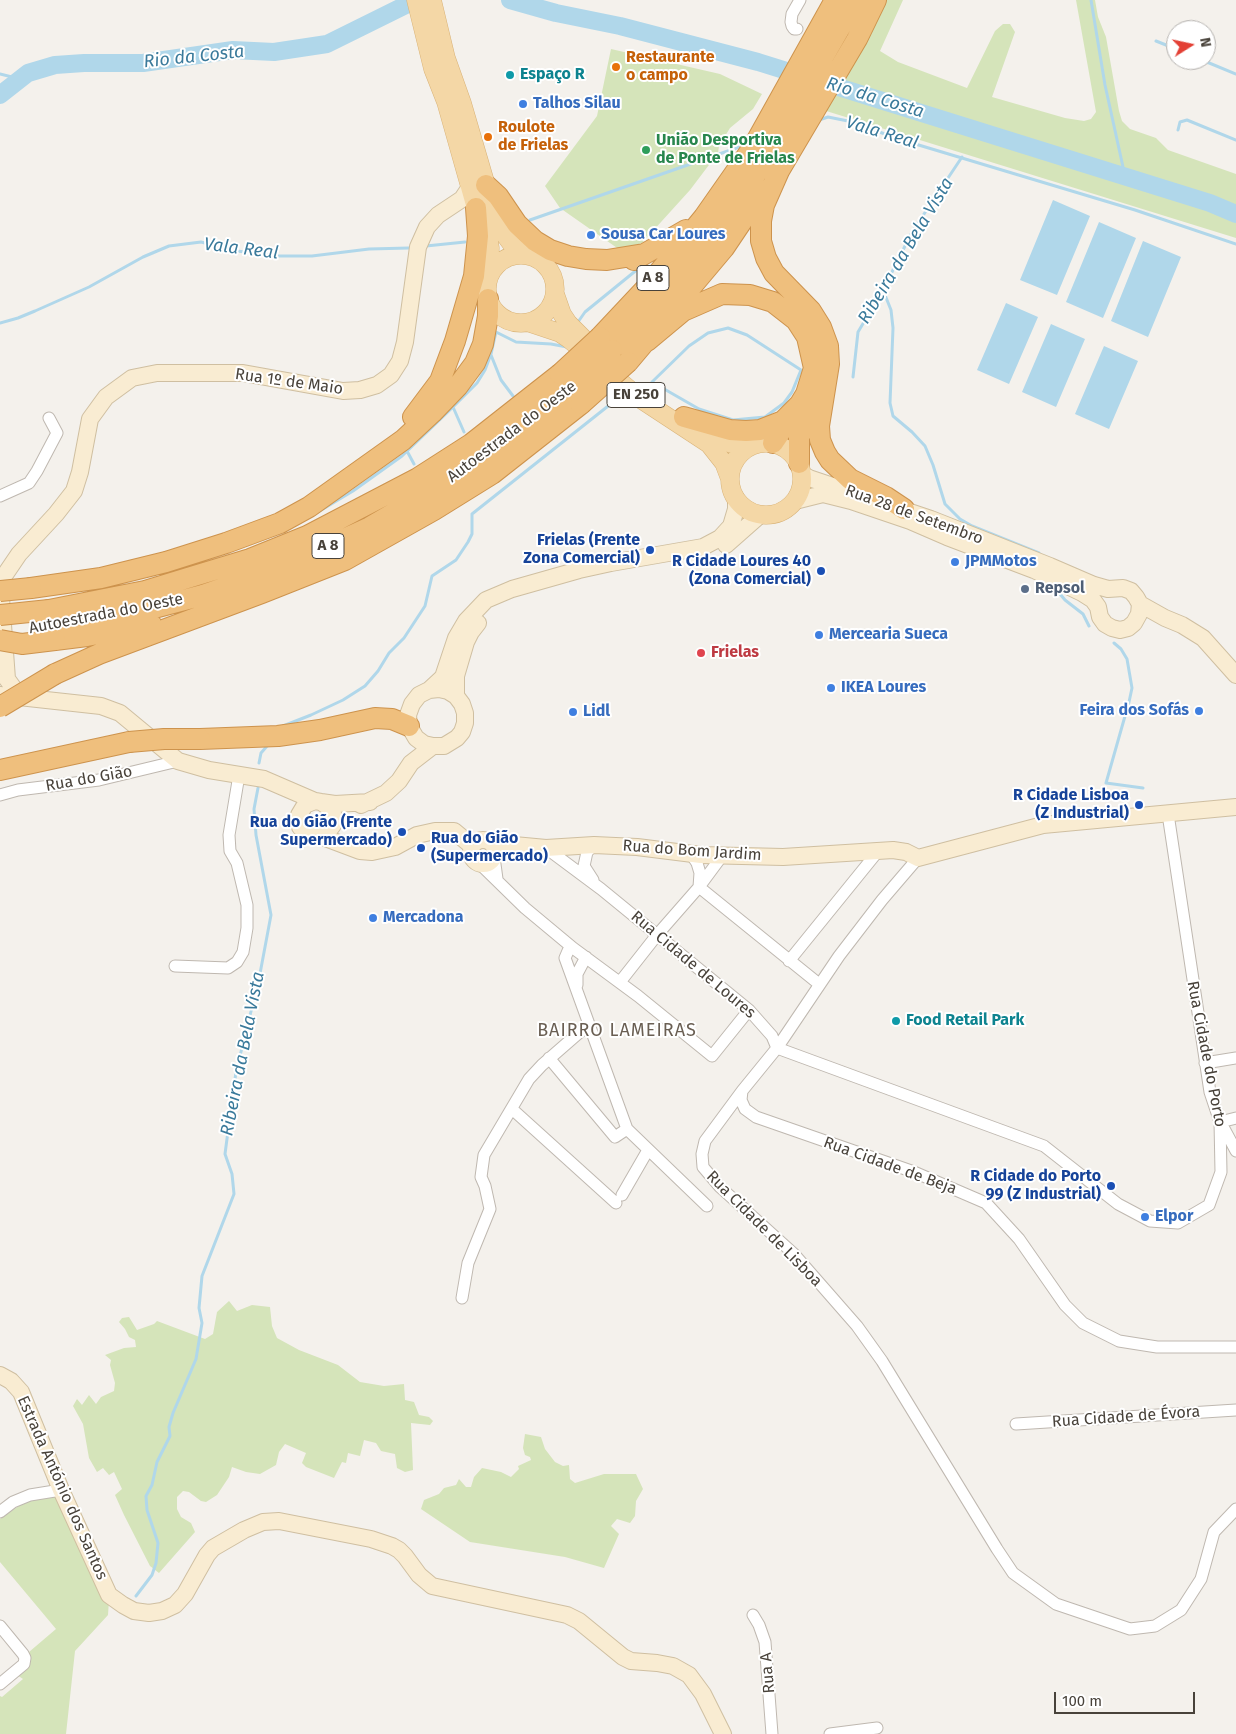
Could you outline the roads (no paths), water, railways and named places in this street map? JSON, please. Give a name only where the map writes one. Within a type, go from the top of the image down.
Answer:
[{"type":"highway","name":"Autoestrada do Oeste","points":[[835,0],[839,31]]},
{"type":"highway","name":"Autoestrada do Oeste","points":[[606,344],[659,301],[750,184],[772,149],[856,0]]},
{"type":"highway","points":[[839,31],[876,0]]},
{"type":"highway","name":"Autoestrada do Oeste","points":[[0,633],[150,609],[203,595],[255,577],[313,553],[370,527],[425,495],[479,460],[571,389],[646,288],[704,217],[772,149]]},
{"type":"highway","points":[[772,149],[779,171],[764,205],[761,221],[761,241],[766,258],[774,272],[811,311],[821,327],[828,346],[829,364],[820,426],[820,440],[830,460],[850,480],[886,497],[904,509]]},
{"type":"highway","points":[[0,707],[55,674],[99,654],[345,560],[434,510],[492,474],[571,389],[628,362],[724,248],[779,171]]},
{"type":"highway","points":[[478,186],[498,196],[517,224],[536,241],[550,250],[568,256],[608,260],[644,254]]},
{"type":"highway","points":[[390,449],[440,381],[455,341],[474,276],[478,236],[476,208]]},
{"type":"highway","points":[[534,258],[568,269],[585,271],[622,266],[674,238],[704,217]]},
{"type":"highway","points":[[647,341],[683,311],[722,294],[750,295],[773,302],[796,320],[807,337],[814,368],[806,394],[772,443]]},
{"type":"highway","points":[[0,583],[31,588],[102,578],[166,562],[280,523],[316,502],[403,440],[458,386],[475,363],[484,336],[488,316],[488,299]]},
{"type":"highway","points":[[801,469],[799,437],[827,381]]},
{"type":"highway","points":[[684,417],[730,430],[753,431],[783,421],[800,404]]},
{"type":"highway","points":[[0,607],[52,626],[87,636],[156,623],[240,601]]},
{"type":"highway","name":"Autoestrada do Oeste","points":[[0,615],[52,626]]},
{"type":"highway","points":[[2,654],[52,626]]},
{"type":"highway","points":[[0,770],[130,742],[164,739],[278,736],[320,730],[375,718],[392,719],[413,732]]},
{"type":"main road","points":[[433,2],[443,60],[454,103]]},
{"type":"main road","name":"EN 250","points":[[433,2],[459,82],[454,103]]},
{"type":"main road","name":"EN 250","points":[[418,8],[433,70],[454,103],[478,186],[502,231],[513,246],[534,258],[550,271],[562,314],[573,330],[628,378],[716,439],[750,446],[772,443]]},
{"type":"main road","name":"EN 250","points":[[478,186],[476,208],[488,236],[490,248],[489,275],[486,291],[492,309],[504,319],[519,324],[530,323],[553,330],[569,339],[642,400],[708,444],[724,463],[730,479],[731,489],[736,498]]},
{"type":"main road","points":[[489,275],[495,266],[504,259],[514,255],[534,258]]},
{"type":"main road","points":[[530,323],[539,319],[547,312],[555,294]]},
{"type":"main road","points":[[736,498],[750,512],[760,515],[780,513],[796,501],[802,484],[801,469],[793,454],[783,447],[772,443]]},
{"type":"main road","points":[[730,479],[731,469],[735,460],[750,446]]},
{"type":"street","points":[[797,29],[794,29],[791,22],[792,14],[800,0]]},
{"type":"street","name":"Rua 1º de Maio","points":[[0,583],[19,554],[56,514],[74,490],[80,472],[90,419],[106,397],[132,378],[157,373],[244,373],[343,390],[360,390],[377,385],[391,374],[400,361],[407,333],[418,247],[427,227],[438,215],[478,186]]},
{"type":"street","points":[[0,496],[29,483],[37,471],[57,433],[49,418]]},
{"type":"street","name":"Rua 28 de Setembro","points":[[801,469],[808,478],[904,509],[1094,585],[1108,590],[1123,588],[1130,591],[1140,604],[1203,638],[1236,675]]},
{"type":"street","name":"Rua 28 de Setembro","points":[[796,501],[823,494],[876,508],[1046,575],[1093,600],[1098,607],[1100,617],[1105,624],[1112,628],[1120,630],[1128,628],[1134,623],[1164,618]]},
{"type":"street","points":[[412,763],[413,732],[408,714],[412,704],[419,695],[429,690],[443,677],[456,638],[466,621],[486,600],[512,589],[579,570],[624,560],[703,547],[720,538],[731,526],[736,509],[736,498]]},
{"type":"street","points":[[456,696],[456,676],[469,637],[489,610],[500,603],[579,579],[707,556],[733,540],[760,515]]},
{"type":"street","points":[[0,583],[4,684],[20,696]]},
{"type":"street","points":[[1098,607],[1101,598],[1108,590]]},
{"type":"street","points":[[1134,623],[1139,614],[1140,604]]},
{"type":"street","points":[[413,732],[424,744],[444,746],[451,743],[462,732],[465,723],[465,713],[462,704],[456,696],[448,691],[439,689],[429,690]]},
{"type":"street","points":[[0,695],[101,706],[120,713],[178,762],[264,779],[330,808],[333,821],[347,846]]},
{"type":"street","points":[[320,836],[330,830],[333,821],[386,793],[399,781],[412,763],[433,746]]},
{"type":"street","name":"Rua do Gião","points":[[0,795],[18,790],[99,780],[178,762]]},
{"type":"street","points":[[175,966],[228,968],[237,962],[243,952],[247,928],[247,905],[237,863],[230,851],[229,841],[239,775]]},
{"type":"street","points":[[264,779],[289,796],[299,815]]},
{"type":"street","points":[[370,802],[335,804],[318,802],[305,806],[299,815],[298,821],[304,832],[308,835],[320,836],[337,844],[360,851],[372,852],[395,847],[417,835],[435,831],[454,831],[472,846],[478,841],[487,840],[490,842],[490,857],[497,879],[525,908],[573,948],[620,982],[712,1056],[749,1010]]},
{"type":"street","points":[[918,858],[1043,825],[1236,807]]},
{"type":"street","name":"Rua Cidade do Porto","points":[[777,1048],[1044,1146],[1118,1204],[1150,1221],[1178,1223],[1208,1205],[1221,1172],[1220,1122],[1210,1092],[1205,1063],[1168,814]]},
{"type":"street","name":"Rua do Bom Jardim","points":[[490,857],[514,845],[546,848],[637,847],[691,854],[783,857],[893,850],[906,852],[918,858]]},
{"type":"street","points":[[594,846],[587,852],[584,866],[588,874],[601,889]]},
{"type":"street","points":[[546,848],[601,889]]},
{"type":"street","points":[[789,960],[879,850]]},
{"type":"street","points":[[691,854],[697,863],[700,873],[699,887]]},
{"type":"street","points":[[620,982],[657,935],[699,887],[722,856]]},
{"type":"street","name":"Rua Cidade de Lisboa","points":[[918,858],[882,900],[819,984],[777,1048],[742,1090],[706,1141],[702,1154],[703,1167],[720,1187],[794,1254],[857,1326],[882,1361],[997,1550],[1013,1573],[1056,1604],[1130,1629],[1155,1626],[1181,1610],[1201,1579],[1214,1532],[1236,1509]]},
{"type":"street","points":[[699,887],[819,984]]},
{"type":"street","name":"Rua Cidade de Loures","points":[[601,889],[749,1010],[772,1036],[777,1048]]},
{"type":"street","points":[[573,948],[568,951],[565,958],[626,1129],[707,1206]]},
{"type":"street","points":[[577,990],[577,974],[586,957]]},
{"type":"street","points":[[462,1298],[468,1263],[490,1209],[481,1176],[483,1160],[495,1135],[529,1079],[549,1058],[589,1024]]},
{"type":"street","points":[[549,1058],[615,1137],[626,1129]]},
{"type":"street","points":[[1205,1063],[1236,1058]]},
{"type":"street","name":"Rua Cidade de Beja","points":[[742,1090],[741,1100],[745,1110],[756,1116],[914,1172],[986,1203],[1019,1239],[1065,1305],[1083,1323],[1119,1341],[1157,1347],[1236,1347]]},
{"type":"street","points":[[512,1109],[619,1199],[648,1150]]},
{"type":"street","points":[[1236,1118],[1220,1122],[1236,1151]]},
{"type":"street","name":"Estrada António dos Santos","points":[[0,1375],[11,1381],[21,1392],[61,1490],[109,1595],[134,1611],[148,1613],[162,1611],[175,1605],[185,1594],[206,1555],[244,1530],[263,1522],[279,1521],[354,1536],[392,1546],[399,1550],[409,1560],[419,1575],[432,1586],[567,1615],[580,1621],[623,1657],[631,1661],[673,1666],[689,1675],[723,1734]]},
{"type":"street","name":"Rua Cidade de Évora","points":[[1016,1424],[1236,1410]]},
{"type":"street","points":[[0,1512],[12,1502],[30,1495],[61,1490]]},
{"type":"street","name":"Rua A","points":[[753,1615],[765,1642],[772,1734]]},
{"type":"street","points":[[0,1626],[25,1658],[24,1664],[0,1684]]},
{"type":"street","points":[[830,1734],[877,1728]]},
{"type":"water","points":[[1053,200],[1090,216],[1057,295],[1020,280]]},
{"type":"water","points":[[1099,222],[1136,238],[1103,318],[1066,302]]},
{"type":"water","points":[[1143,241],[1181,257],[1148,337],[1111,321]]},
{"type":"water","points":[[1006,303],[1038,317],[1009,384],[977,370]]},
{"type":"water","points":[[1051,324],[1085,339],[1056,407],[1022,392]]},
{"type":"water","points":[[1104,346],[1138,361],[1109,429],[1075,414]]},
{"type":"waterway","name":"Rio da Costa","points":[[0,95],[28,73],[55,65],[143,63],[233,50],[274,52],[327,44],[416,0]]},
{"type":"waterway","name":"Rio da Costa","points":[[510,0],[758,62],[1210,203],[1236,214]]},
{"type":"waterway","points":[[1091,0],[1105,85],[1125,176]]},
{"type":"waterway","points":[[1156,41],[1166,45]]},
{"type":"waterway","points":[[1216,66],[1236,74]]},
{"type":"waterway","points":[[0,74],[20,79]]},
{"type":"waterway","name":"Vala Real","points":[[819,120],[828,117],[848,121],[902,140],[1135,210],[1236,244]]},
{"type":"waterway","points":[[1178,130],[1180,122],[1187,120],[1236,140]]},
{"type":"waterway","name":"Vala Real","points":[[530,220],[745,145]]},
{"type":"waterway","name":"Ribeira da Bela Vista","points":[[853,377],[858,332],[883,290],[912,232],[962,157]]},
{"type":"waterway","name":"Vala Real","points":[[0,323],[18,318],[89,287],[143,257],[169,246],[201,242],[237,251],[277,256],[312,256],[369,249],[409,248]]},
{"type":"waterway","name":"Vala Real","points":[[426,246],[465,242]]},
{"type":"waterway","points":[[578,322],[585,312],[644,264],[648,267]]},
{"type":"waterway","points":[[883,290],[891,310],[893,328],[890,403],[893,416],[925,446],[945,504],[960,519],[972,526],[1039,553]]},
{"type":"waterway","name":"Ribeira da Bela Vista","points":[[728,328],[747,335],[801,370],[792,392],[784,403],[765,417],[733,420],[699,409],[652,382],[689,346],[708,333],[728,328]]},
{"type":"waterway","points":[[318,512],[353,491],[402,456],[477,383],[485,370],[491,354],[496,332],[516,342],[567,347]]},
{"type":"waterway","points":[[491,355],[501,380],[513,396]]},
{"type":"waterway","name":"Ribeira da Bela Vista","points":[[283,726],[343,700],[365,686],[378,671],[389,653],[404,638],[425,606],[432,576],[456,560],[468,542],[472,534],[472,514],[622,395]]},
{"type":"waterway","points":[[453,407],[464,432]]},
{"type":"waterway","points":[[407,451],[414,464]]},
{"type":"waterway","points":[[1055,588],[1065,600],[1083,614],[1089,626]]},
{"type":"waterway","points":[[1114,643],[1121,649],[1127,659],[1132,688],[1106,783],[1143,788]]},
{"type":"waterway","name":"Ribeira da Bela Vista","points":[[259,763],[261,753],[268,745]]},
{"type":"waterway","name":"Ribeira da Bela Vista","points":[[136,1596],[152,1575],[156,1563],[158,1543],[147,1510],[146,1496],[152,1485],[157,1462],[170,1436],[169,1427],[173,1413],[196,1359],[202,1323],[199,1308],[202,1276],[234,1194],[232,1174],[225,1154],[230,1116],[236,1072],[259,979],[271,915],[256,835],[254,809],[258,788]]},
{"type":"place","name":"Restaurante o campo","points":[[616,67]]},
{"type":"place","name":"Espaço R","points":[[510,75]]},
{"type":"place","name":"Talhos Silau","points":[[523,104]]},
{"type":"place","name":"Roulote de Frielas","points":[[488,137]]},
{"type":"place","name":"União Desportiva de Ponte de Frielas","points":[[646,150]]},
{"type":"place","name":"Sousa Car Loures","points":[[591,235]]},
{"type":"place","name":"Frielas (Frente Zona Comercial)","points":[[650,550]]},
{"type":"place","name":"JPMMotos","points":[[955,562]]},
{"type":"place","name":"R Cidade Loures 40 (Zona Comercial)","points":[[821,571]]},
{"type":"place","name":"Repsol","points":[[1025,589]]},
{"type":"place","name":"Mercearia Sueca","points":[[819,635]]},
{"type":"place","name":"Frielas","points":[[701,653]]},
{"type":"place","name":"IKEA Loures","points":[[831,688]]},
{"type":"place","name":"Feira dos Sofás","points":[[1199,711]]},
{"type":"place","name":"Lidl","points":[[573,712]]},
{"type":"place","name":"R Cidade Lisboa (Z Industrial)","points":[[1139,805]]},
{"type":"place","name":"Rua do Gião (Frente Supermercado)","points":[[402,832]]},
{"type":"place","name":"Rua do Gião (Supermercado)","points":[[421,848]]},
{"type":"place","name":"Mercadona","points":[[373,918]]},
{"type":"place","name":"Food Retail Park","points":[[896,1021]]},
{"type":"place","name":"R Cidade do Porto 99 (Z Industrial)","points":[[1111,1186]]},
{"type":"place","name":"Elpor","points":[[1145,1217]]},
{"type":"district","name":"BAIRRO LAMEIRAS","points":[[617,1031]]}]
